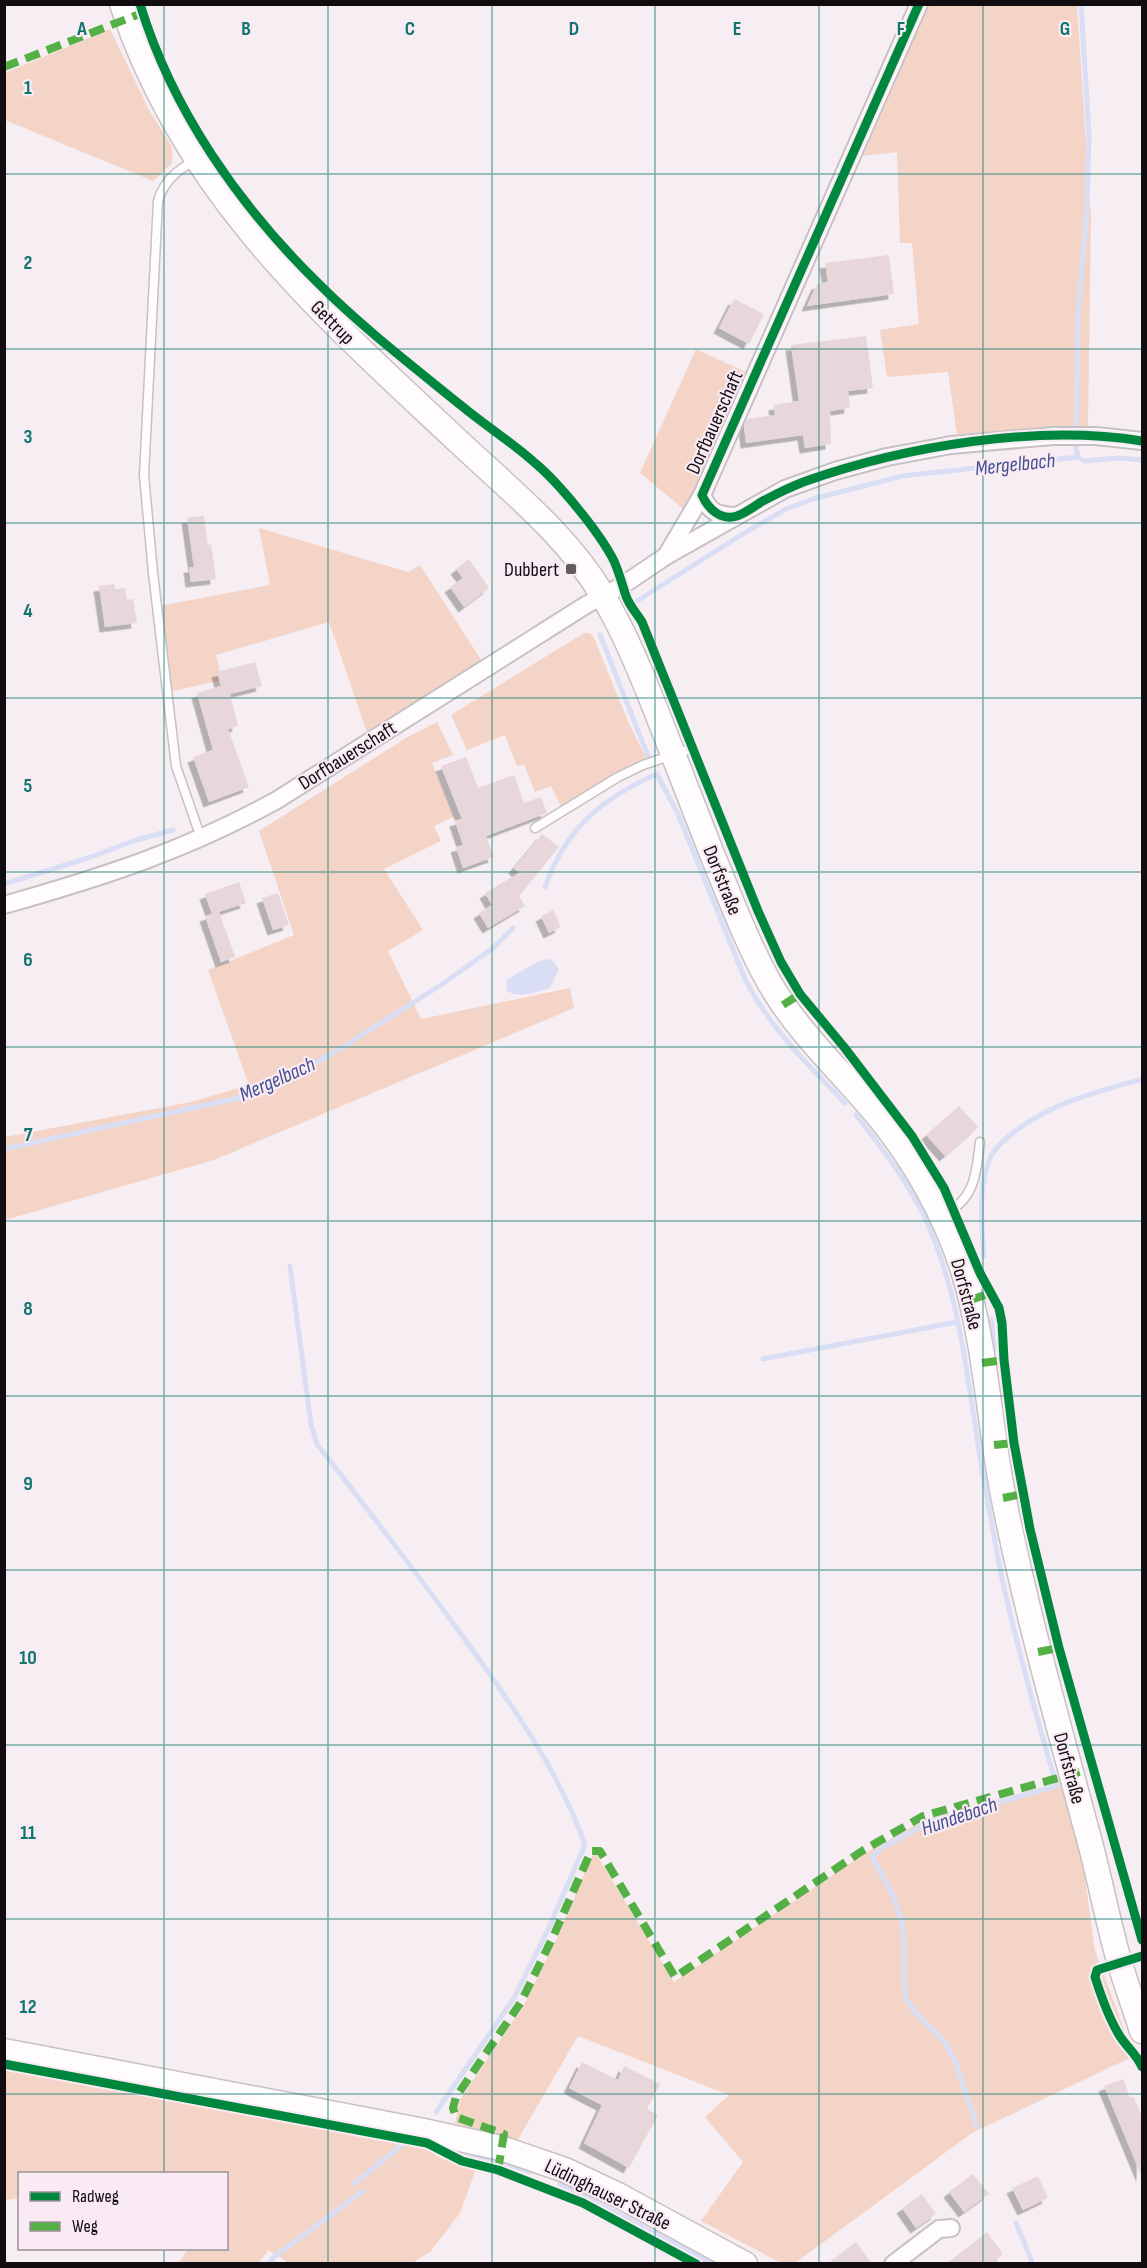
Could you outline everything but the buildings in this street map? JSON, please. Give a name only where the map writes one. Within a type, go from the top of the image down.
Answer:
[{"type":"main road","name":"Gettrup","points":[[122,4],[156,87],[203,155],[216,190],[276,264],[372,361],[551,530],[579,562],[603,595]]},
{"type":"main road","name":"Dorfstraße","points":[[603,595],[644,681],[683,752],[740,924],[774,990],[794,1020],[892,1135],[925,1185],[942,1217],[962,1268],[973,1311],[998,1466],[1024,1598],[1094,1854],[1119,1963],[1143,2031]]},
{"type":"main road","name":"Lüdinghauser Straße","points":[[4,2051],[446,2144],[470,2141],[501,2148],[565,2170],[618,2195],[745,2264]]},
{"type":"street","name":"Dorfbauerschaft","points":[[666,556],[702,495],[919,4]]},
{"type":"street","name":"Dorfbauerschaft","points":[[4,905],[128,867],[201,839],[277,800],[666,556],[785,489],[835,471],[887,457],[951,445],[1053,436],[1096,436],[1143,441]]},
{"type":"street","name":"Dorfbauerschaft","points":[[702,495],[706,504],[719,515],[736,516]]},
{"type":"street","points":[[893,2264],[939,2229],[951,2228]]},
{"type":"lane","points":[[201,839],[176,766],[144,475],[158,201],[161,189],[170,177],[203,155]]},
{"type":"lane","points":[[535,828],[618,777],[643,765],[683,752]]},
{"type":"lane","points":[[942,1217],[961,1205],[968,1195],[977,1172],[980,1142]]},
{"type":"shaded area","points":[[929,5],[1077,5],[1091,218],[1088,426],[957,434],[948,372],[887,377],[880,330],[919,324],[912,243],[900,243],[897,152],[863,156]]},
{"type":"shaded area","points":[[110,29],[149,110],[171,145],[173,156],[171,164],[153,181],[5,120],[5,73]]},
{"type":"shaded area","points":[[696,349],[750,374],[686,511],[640,473]]},
{"type":"shaded area","points":[[259,528],[408,572],[420,565],[485,666],[368,735],[329,622],[216,655],[222,680],[169,692],[159,606],[270,585]]},
{"type":"shaded area","points":[[584,633],[590,633],[594,638],[627,719],[646,758],[614,774],[561,807],[551,786],[535,792],[524,765],[517,766],[505,735],[467,750],[451,715]]},
{"type":"shaded area","points":[[437,722],[453,755],[432,763],[454,817],[434,826],[441,841],[384,869],[423,930],[388,951],[421,1019],[570,988],[574,1008],[214,1160],[5,1220],[5,1137],[191,1102],[249,1085],[208,970],[294,935],[259,831],[406,738]]},
{"type":"shaded area","points":[[1062,1782],[1083,1864],[1095,1951],[1134,2056],[972,2133],[795,2263],[781,2263],[701,2221],[743,2162],[705,2117],[729,2095],[578,2036],[517,2141],[455,2123],[460,2100],[525,2003],[557,1938],[592,1856],[596,1854],[674,1982],[864,1854],[924,1820]]},
{"type":"shaded area","points":[[5,2067],[421,2146],[441,2158],[476,2169],[460,2213],[431,2251],[412,2263],[284,2263],[286,2261],[268,2250],[259,2263],[179,2263],[187,2250],[228,2250],[228,2172],[18,2172],[18,2198],[5,2200]]},
{"type":"water","points":[[547,959],[553,961],[559,969],[550,988],[523,995],[507,991],[506,980],[539,961]]},
{"type":"waterway","name":"Mergelbach","points":[[637,601],[741,535],[786,509],[813,499],[902,476],[1078,457],[1076,448],[1078,313],[1087,209],[1089,135],[1081,4]]},
{"type":"waterway","name":"Hundebach","points":[[1078,457],[1084,461],[1119,458],[1142,460]]},
{"type":"waterway","name":"Mergelbach","points":[[600,635],[648,756]]},
{"type":"waterway","points":[[545,887],[563,848],[588,818],[619,794],[657,774],[678,814],[745,979],[755,997],[777,1029],[845,1103]]},
{"type":"waterway","points":[[4,884],[173,830]]},
{"type":"waterway","name":"Mergelbach","points":[[4,1149],[252,1095],[285,1080],[335,1052],[441,985],[493,948],[513,928]]},
{"type":"waterway","name":"Hundebach","points":[[984,1256],[982,1192],[987,1167],[997,1148],[1024,1125],[1056,1107],[1089,1094],[1142,1079]]},
{"type":"waterway","name":"Hundebach","points":[[856,1115],[893,1164],[917,1202],[937,1248],[948,1281],[963,1349],[1004,1587],[1054,1777]]},
{"type":"waterway","points":[[290,1266],[311,1424],[317,1444],[379,1524],[510,1703],[552,1772],[576,1820],[585,1845],[546,1934],[514,1998],[436,2112]]},
{"type":"waterway","name":"Hundebach","points":[[991,1319],[994,1349]]},
{"type":"waterway","points":[[763,1359],[957,1322]]},
{"type":"waterway","name":"Hundebach","points":[[977,2126],[955,2061],[944,2041],[915,2012],[905,1997],[903,1927],[893,1895],[872,1857],[882,1848],[931,1821],[1057,1786],[1055,1781]]},
{"type":"waterway","points":[[355,2183],[402,2145]]},
{"type":"waterway","points":[[466,2156],[504,2163],[531,2172]]},
{"type":"waterway","points":[[560,2184],[713,2264]]},
{"type":"waterway","points":[[269,2264],[274,2257],[363,2191]]},
{"type":"waterway","name":"Hundebach","points":[[1016,2223],[1033,2264]]},
{"type":"marked path","points":[[4,67],[142,13]]},
{"type":"marked path","points":[[783,1005],[800,994]]},
{"type":"marked path","points":[[971,1300],[990,1293]]},
{"type":"marked path","points":[[982,1363],[1004,1360]]},
{"type":"marked path","points":[[994,1445],[1014,1443]]},
{"type":"marked path","points":[[1003,1498],[1023,1494]]},
{"type":"marked path","points":[[1038,1652],[1059,1648]]},
{"type":"marked path","points":[[498,2170],[504,2134],[456,2117],[453,2108],[456,2097],[521,2002],[591,1851],[600,1851],[675,1977],[862,1851],[923,1816],[1093,1768]]},
{"type":"cycle path","points":[[140,4],[170,82],[190,119],[236,190],[262,223],[319,284],[353,316],[545,472],[578,509],[608,550],[627,599],[642,622],[758,911],[781,962],[800,994],[912,1136],[944,1188],[980,1273],[999,1308],[1014,1443],[1030,1529],[1059,1648],[1142,1940]]},
{"type":"cycle path","points":[[919,4],[702,495],[716,513],[731,517],[746,512],[767,499],[806,481],[929,448],[1016,437],[1059,435],[1102,436],[1142,441]]},
{"type":"cycle path","points":[[1142,1956],[1097,1970],[1095,1977],[1114,2026],[1142,2067]]},
{"type":"cycle path","points":[[4,2064],[427,2143],[462,2161],[498,2170],[583,2203],[696,2264]]},
{"type":"place","name":"Dubbert","points":[[571,569]]}]
